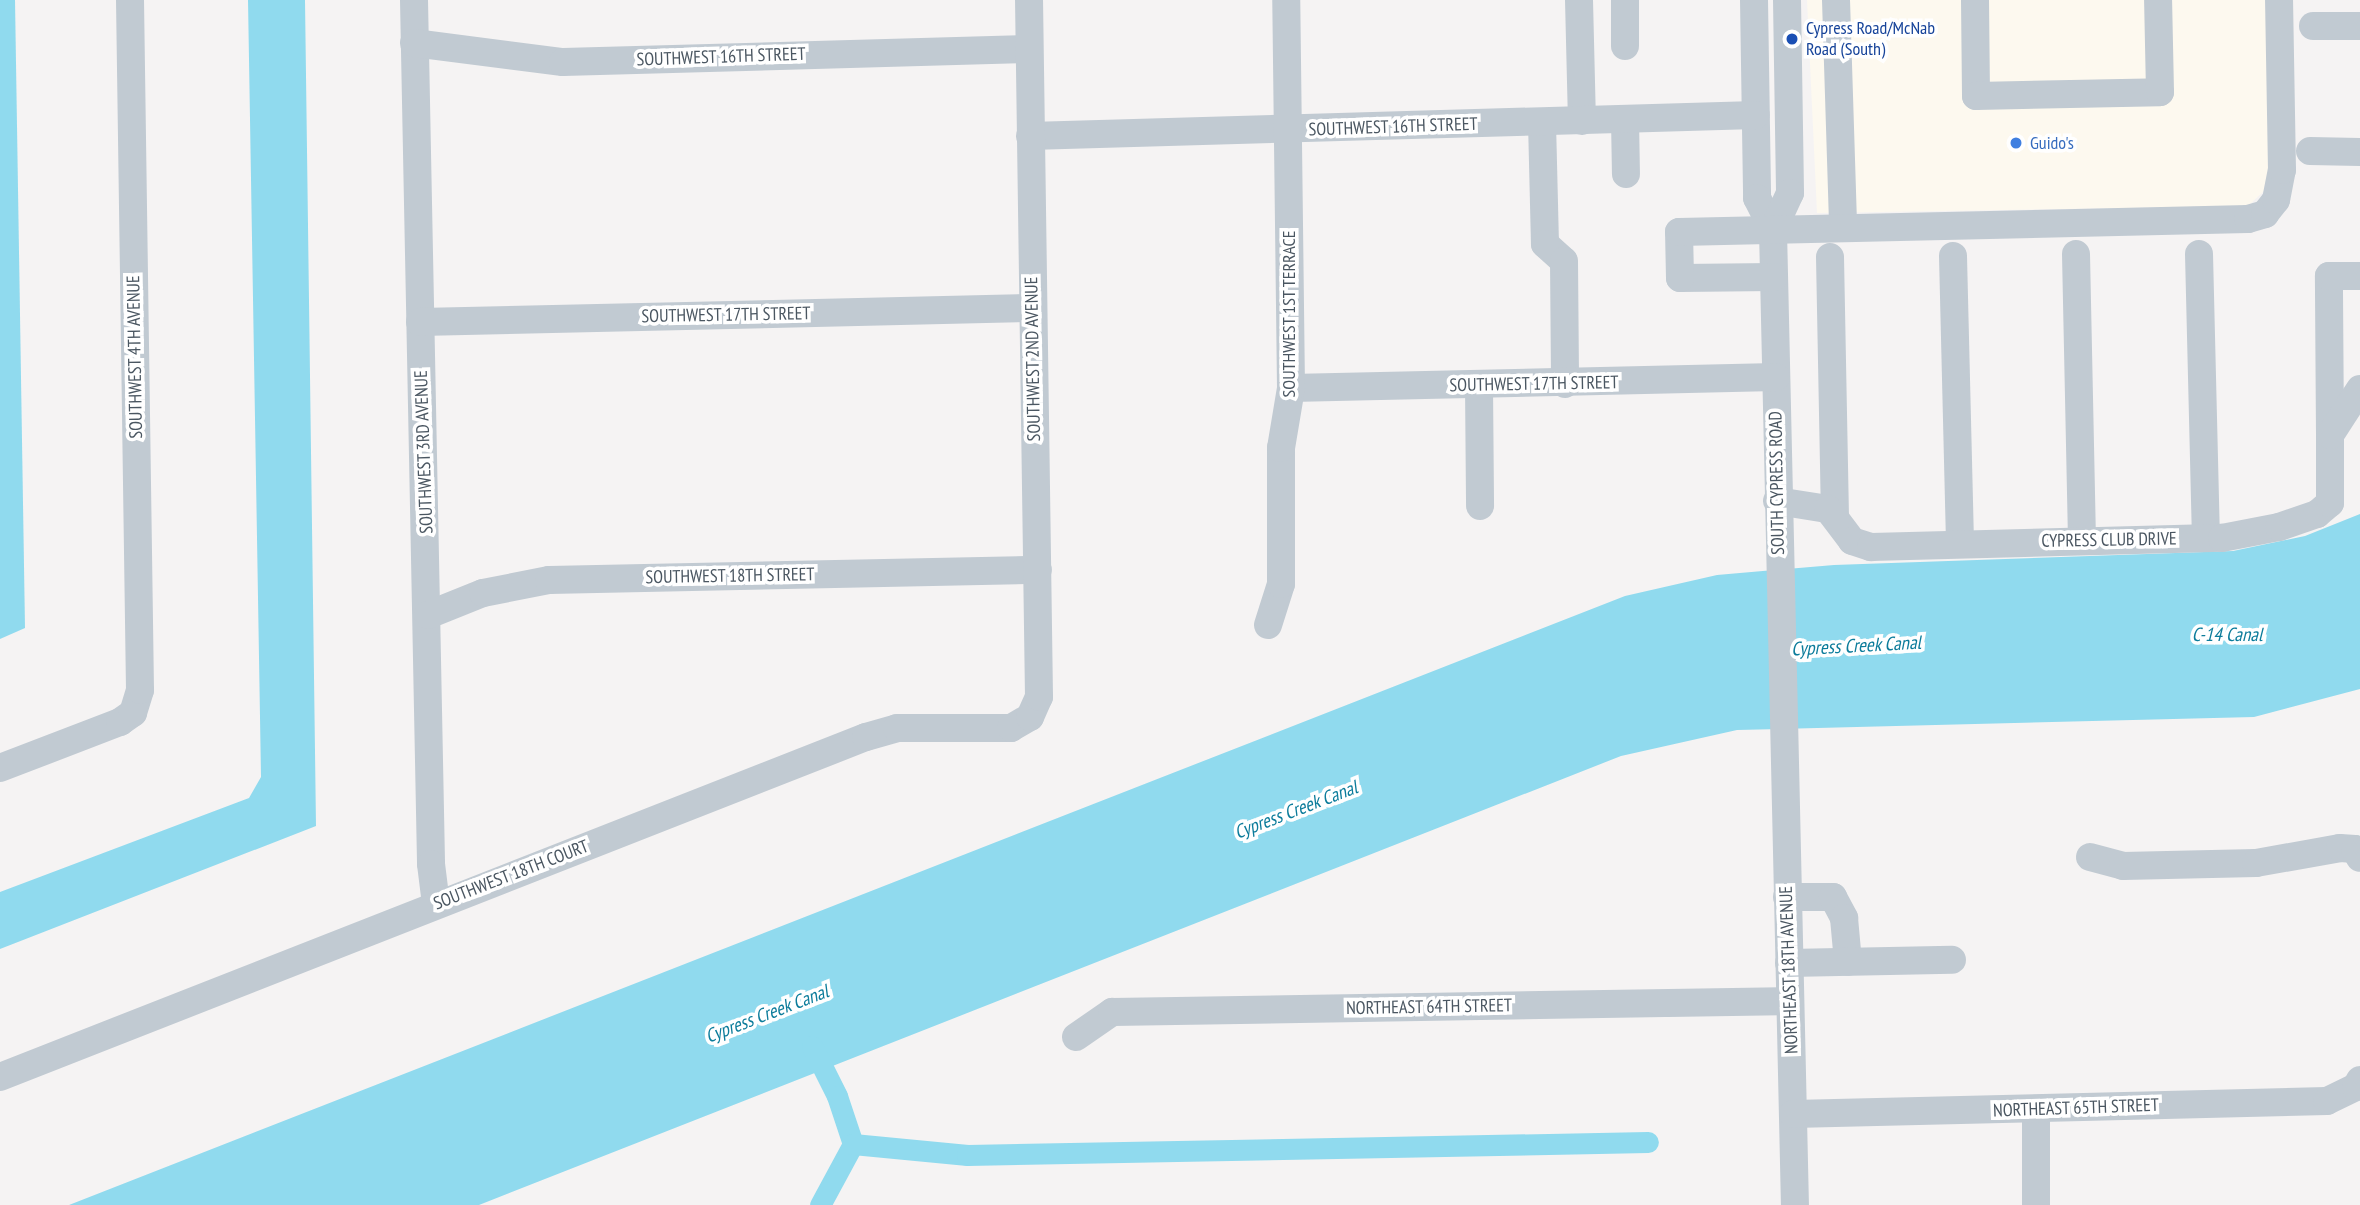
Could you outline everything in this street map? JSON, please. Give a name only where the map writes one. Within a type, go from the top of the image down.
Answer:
[{"type":"street","name":"SOUTHWEST 4TH AVENUE","points":[[0,768],[133,713],[140,690],[130,0]]},
{"type":"street","name":"SOUTHWEST 3RD AVENUE","points":[[414,0],[431,864],[436,904]]},
{"type":"street","name":"SOUTHWEST 2ND AVENUE","points":[[1028,0],[1039,697],[1030,717]]},
{"type":"street","name":"SOUTHWEST 1ST TERRACE","points":[[1268,625],[1280,584],[1281,448],[1291,388],[1286,0]]},
{"type":"street","points":[[1579,0],[1582,121]]},
{"type":"street","points":[[1625,0],[1625,46]]},
{"type":"street","name":"SOUTH CYPRESS ROAD","points":[[1754,0],[1757,198],[1773,230],[1782,735]]},
{"type":"street","name":"SOUTH CYPRESS ROAD","points":[[1773,230],[1790,194],[1787,0]]},
{"type":"street","points":[[1836,0],[1843,229]]},
{"type":"street","points":[[1975,0],[1976,96],[2160,92],[2158,0]]},
{"type":"street","points":[[1774,277],[1680,278],[1679,232],[2248,219],[2266,214],[2276,200],[2282,170],[2279,0]]},
{"type":"street","points":[[2314,26],[2360,26]]},
{"type":"street","name":"SOUTHWEST 16TH STREET","points":[[414,43],[563,62],[1029,48]]},
{"type":"street","name":"SOUTHWEST 16TH STREET","points":[[1030,136],[1288,131],[1756,115]]},
{"type":"street","points":[[1625,119],[1626,174]]},
{"type":"street","points":[[1542,122],[1545,244],[1564,261],[1565,383]]},
{"type":"street","points":[[2310,151],[2360,152]]},
{"type":"street","points":[[2076,254],[2082,541]]},
{"type":"street","points":[[2199,254],[2206,538]]},
{"type":"street","points":[[1953,256],[1960,544]]},
{"type":"street","points":[[1830,257],[1835,517]]},
{"type":"street","name":"CYPRESS CLUB DRIVE","points":[[1777,500],[1816,503],[1835,517],[1852,541],[1871,547],[2206,538],[2279,527],[2317,514],[2330,503],[2329,276],[2360,276]]},
{"type":"street","name":"SOUTHWEST 17TH STREET","points":[[421,322],[1032,308]]},
{"type":"street","name":"SOUTHWEST 17TH STREET","points":[[1291,388],[1479,386],[1776,377]]},
{"type":"street","points":[[1479,386],[1480,506]]},
{"type":"street","points":[[2330,435],[2360,389]]},
{"type":"street","name":"SOUTHWEST 18TH STREET","points":[[428,615],[483,593],[548,580],[1038,570]]},
{"type":"street","name":"SOUTHWEST 18TH COURT","points":[[0,1077],[866,737],[897,728],[1011,728],[1030,717]]},
{"type":"street","name":"NORTHEAST 18TH AVENUE","points":[[1782,735],[1795,1205]]},
{"type":"street","points":[[2090,857],[2123,866],[2256,863],[2340,848],[2355,849],[2360,858]]},
{"type":"street","points":[[1787,897],[1833,897],[1843,918],[1848,962]]},
{"type":"street","points":[[1789,963],[1952,960]]},
{"type":"street","name":"NORTHEAST 64TH STREET","points":[[1076,1037],[1112,1012],[1790,1001]]},
{"type":"street","name":"NORTHEAST 65TH STREET","points":[[1793,1114],[2327,1101],[2358,1084]]},
{"type":"street","points":[[2036,1110],[2036,1205]]},
{"type":"shaded area","points":[[1807,0],[2273,0],[2272,153],[2267,188],[2248,206],[1817,213]]},
{"type":"water","points":[[0,0],[15,0],[25,628],[0,639]]},
{"type":"water","points":[[248,0],[305,0],[316,826],[0,949],[0,892],[249,798],[261,777]]},
{"type":"water","name":"C-14 Canal","points":[[2360,514],[2360,689],[2254,717],[1737,730],[1621,756],[479,1205],[69,1205],[1625,596],[1717,575],[1834,565],[2233,551],[2305,536]]},
{"type":"waterway","points":[[812,1046],[837,1096],[853,1144],[820,1205]]},
{"type":"waterway","points":[[853,1144],[967,1155],[1648,1142]]},
{"type":"place","name":"Cypress Road/McNab Road (South)","points":[[1792,39]]},
{"type":"place","name":"Guido's","points":[[2016,143]]},
{"type":"water label","name":"Cypress Creek Canal","points":[[1856,646]]},
{"type":"water label","name":"Cypress Creek Canal","points":[[1296,810]]},
{"type":"water label","name":"Cypress Creek Canal","points":[[767,1014]]}]
